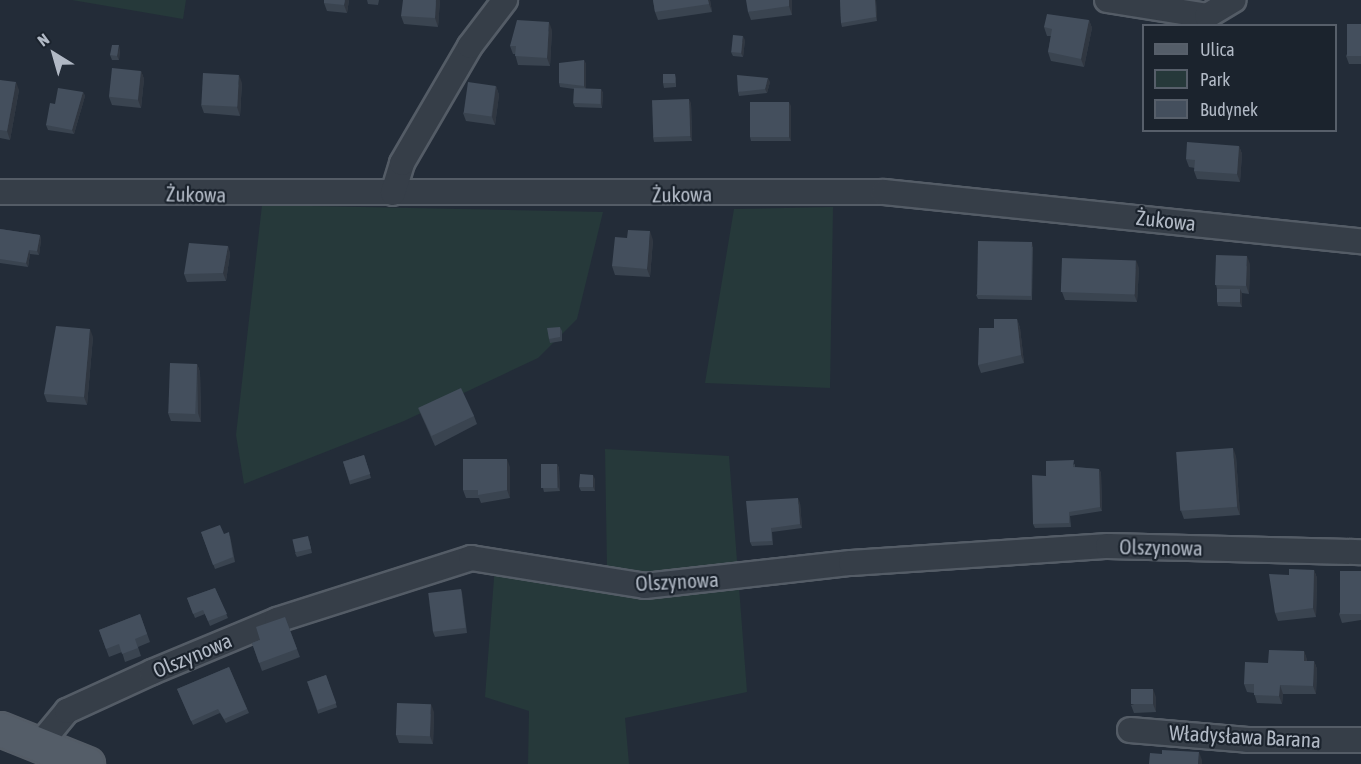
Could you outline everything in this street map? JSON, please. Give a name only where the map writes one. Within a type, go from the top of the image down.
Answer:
[{"type":"main road","points":[[0,729],[87,764]]},
{"type":"street","points":[[393,193],[402,163],[453,75],[505,0]]},
{"type":"street","points":[[1107,0],[1207,16],[1234,0]]},
{"type":"street","name":"Żukowa","points":[[0,192],[884,192],[1361,241]]},
{"type":"street","name":"Olszynowa","points":[[39,745],[67,711],[152,672],[277,620],[471,558],[645,586],[850,563],[1108,546],[1361,552]]},
{"type":"street","name":"Władysława Barana","points":[[1130,730],[1248,740],[1361,740]]},
{"type":"green space","points":[[72,0],[186,0],[183,19]]},
{"type":"green space","points":[[262,205],[603,212],[577,319],[538,358],[404,421],[244,484],[236,435]]},
{"type":"green space","points":[[833,207],[830,388],[705,383],[734,209]]},
{"type":"green space","points":[[605,449],[729,456],[747,692],[625,718],[629,764],[528,764],[529,711],[485,697],[496,552],[607,568]]},
{"type":"building","points":[[324,0],[345,0],[344,5],[324,3]]},
{"type":"building","points":[[403,0],[436,0],[435,18],[401,16]]},
{"type":"building","points":[[653,0],[708,0],[709,4],[655,12]]},
{"type":"building","points":[[746,0],[789,0],[789,6],[748,12]]},
{"type":"building","points":[[840,0],[875,0],[876,17],[841,23]]},
{"type":"building","points":[[1047,14],[1089,20],[1081,59],[1048,52],[1052,29],[1044,27]]},
{"type":"building","points":[[517,20],[549,22],[547,58],[515,56],[516,46],[510,46]]},
{"type":"building","points":[[1347,24],[1361,24],[1361,56],[1347,56]]},
{"type":"building","points":[[733,35],[743,36],[741,53],[731,52]]},
{"type":"building","points":[[112,45],[119,45],[117,56],[110,55]]},
{"type":"building","points":[[584,60],[584,86],[559,83],[559,63]]},
{"type":"building","points":[[112,68],[141,71],[138,100],[109,97]]},
{"type":"building","points":[[203,73],[239,75],[237,107],[201,105]]},
{"type":"building","points":[[663,74],[675,74],[675,83],[663,83]]},
{"type":"building","points":[[737,75],[768,78],[765,89],[738,92]]},
{"type":"building","points":[[0,80],[16,82],[7,131],[0,130]]},
{"type":"building","points":[[468,82],[496,86],[491,117],[464,113]]},
{"type":"building","points":[[58,88],[83,92],[72,130],[46,125],[50,103],[55,104]]},
{"type":"building","points":[[574,88],[601,89],[600,104],[573,103]]},
{"type":"building","points":[[689,99],[690,136],[653,137],[652,100]]},
{"type":"building","points":[[750,102],[789,102],[789,137],[750,137]]},
{"type":"building","points":[[1187,142],[1239,146],[1237,174],[1194,171],[1195,160],[1186,159]]},
{"type":"building","points":[[0,229],[40,235],[37,251],[29,250],[26,263],[0,259]]},
{"type":"building","points":[[628,230],[650,231],[647,269],[612,266],[615,237],[627,238]]},
{"type":"building","points":[[978,241],[1032,242],[1031,296],[977,295]]},
{"type":"building","points":[[189,243],[228,246],[223,273],[184,274]]},
{"type":"building","points":[[1216,255],[1247,256],[1246,286],[1215,285]]},
{"type":"building","points":[[1062,258],[1136,261],[1135,295],[1061,292]]},
{"type":"building","points":[[1217,289],[1240,289],[1240,302],[1217,302]]},
{"type":"building","points":[[994,319],[1017,319],[1021,355],[978,365],[979,328],[994,328]]},
{"type":"building","points":[[56,326],[90,329],[84,397],[44,394]]},
{"type":"building","points":[[560,327],[560,337],[549,339],[547,328]]},
{"type":"building","points":[[170,363],[197,364],[195,414],[168,413]]},
{"type":"building","points":[[461,388],[474,416],[432,436],[418,408]]},
{"type":"building","points":[[1233,448],[1237,507],[1180,511],[1176,452]]},
{"type":"building","points":[[364,455],[370,474],[349,481],[343,462]]},
{"type":"building","points":[[463,459],[507,459],[507,490],[478,495],[478,490],[463,490]]},
{"type":"building","points":[[1074,460],[1073,467],[1099,469],[1100,507],[1069,512],[1069,523],[1033,524],[1032,475],[1046,476],[1046,461]]},
{"type":"building","points":[[541,464],[557,464],[557,488],[541,488]]},
{"type":"building","points":[[580,474],[593,475],[593,487],[579,487]]},
{"type":"building","points":[[798,498],[800,524],[771,528],[772,541],[750,542],[746,501]]},
{"type":"building","points":[[220,525],[224,534],[229,532],[233,557],[213,565],[201,532]]},
{"type":"building","points":[[308,536],[311,549],[295,552],[292,540]]},
{"type":"building","points":[[1289,569],[1314,570],[1313,608],[1275,613],[1269,574],[1289,575]]},
{"type":"building","points":[[1340,571],[1361,571],[1361,614],[1340,614]]},
{"type":"building","points":[[215,588],[227,614],[208,621],[203,610],[193,614],[187,598]]},
{"type":"building","points":[[461,589],[466,628],[433,632],[428,593]]},
{"type":"building","points":[[140,614],[147,634],[135,639],[138,648],[122,654],[119,644],[106,649],[99,630]]},
{"type":"building","points":[[285,617],[297,649],[259,663],[252,643],[260,640],[256,627]]},
{"type":"building","points":[[1269,650],[1304,651],[1304,661],[1314,661],[1313,686],[1280,685],[1279,696],[1254,695],[1254,684],[1244,684],[1245,662],[1268,663]]},
{"type":"building","points":[[229,667],[247,709],[224,719],[218,709],[191,721],[177,689]]},
{"type":"building","points":[[326,675],[336,703],[317,710],[307,682]]},
{"type":"building","points":[[1131,689],[1153,689],[1153,704],[1131,704]]},
{"type":"building","points":[[397,703],[431,704],[430,736],[396,735]]},
{"type":"building","points":[[1162,750],[1199,752],[1198,764],[1162,764]]},
{"type":"building","points":[[1150,753],[1162,754],[1162,764],[1149,764]]}]
